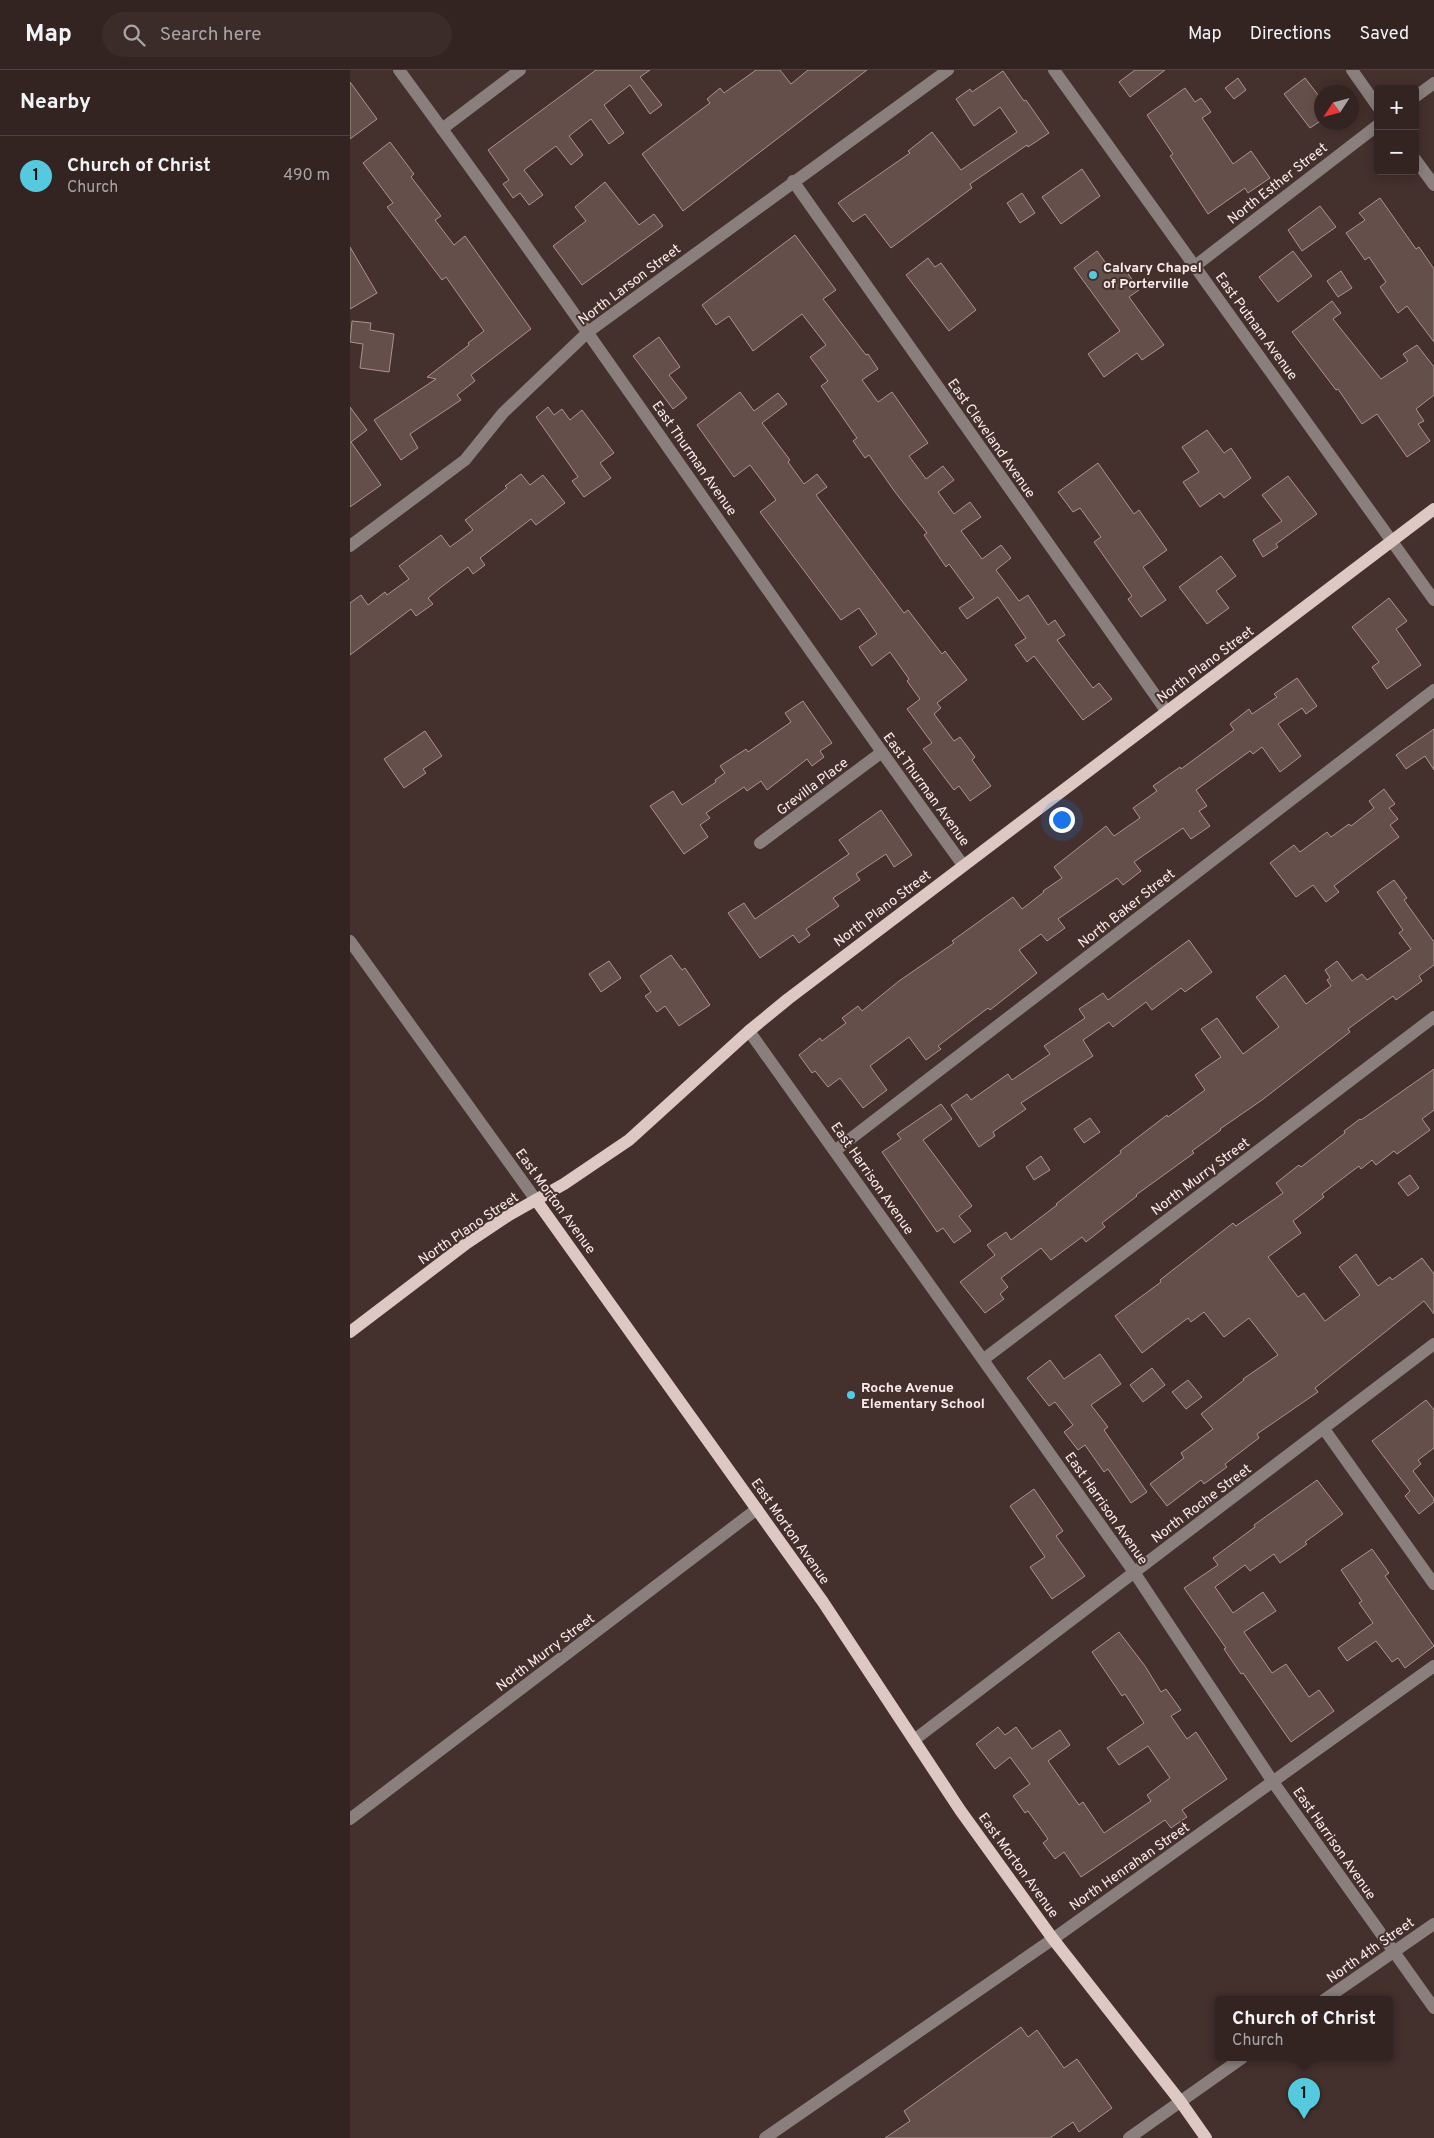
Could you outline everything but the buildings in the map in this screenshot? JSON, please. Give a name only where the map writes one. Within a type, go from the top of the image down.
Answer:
[{"type":"main road","name":"North Plano Street","points":[[350,1332],[467,1243],[591,1167],[629,1140],[749,1030],[963,865],[1434,509]]},
{"type":"main road","name":"East Morton Avenue","points":[[536,1200],[822,1602],[960,1810],[1053,1939],[1180,2101],[1206,2138]]},
{"type":"street","name":"East Thurman Avenue","points":[[399,70],[588,332],[963,865]]},
{"type":"street","points":[[442,129],[520,70]]},
{"type":"street","name":"North Larson Street","points":[[350,546],[465,460],[503,413],[588,332],[792,181],[948,70]]},
{"type":"street","name":"East Putnam Avenue","points":[[1054,70],[1393,540],[1434,600]]},
{"type":"street","points":[[1352,70],[1374,101]]},
{"type":"street","points":[[1419,94],[1434,83]]},
{"type":"street","name":"North Esther Street","points":[[1195,266],[1374,128]]},
{"type":"street","points":[[1419,165],[1434,186]]},
{"type":"street","name":"East Cleveland Avenue","points":[[792,181],[1167,712]]},
{"type":"street","name":"North Baker Street","points":[[836,1150],[1434,690]]},
{"type":"street","name":"Grevilla Place","points":[[760,843],[882,752]]},
{"type":"street","name":"East Morton Avenue","points":[[350,941],[536,1200]]},
{"type":"street","name":"North Murry Street","points":[[984,1359],[1434,1017]]},
{"type":"street","name":"East Harrison Avenue","points":[[749,1030],[1134,1572],[1273,1782],[1434,2008]]},
{"type":"street","name":"North Roche Street","points":[[914,1740],[1434,1344]]},
{"type":"street","points":[[1324,1428],[1434,1584]]},
{"type":"street","name":"North Murry Street","points":[[350,1819],[757,1509]]},
{"type":"street","name":"North Henrahan Street","points":[[765,2138],[1053,1939],[1434,1666]]},
{"type":"street","name":"North 4th Street","points":[[1330,1996],[1434,1924]]},
{"type":"street","points":[[1129,2138],[1238,2061]]},
{"type":"place","name":"Calvary Chapel of Porterville","points":[[1093,275]]},
{"type":"place","name":"Roche Avenue Elementary School","points":[[851,1395]]},
{"type":"place","name":"Church of Christ","points":[[1304,2119]]}]
